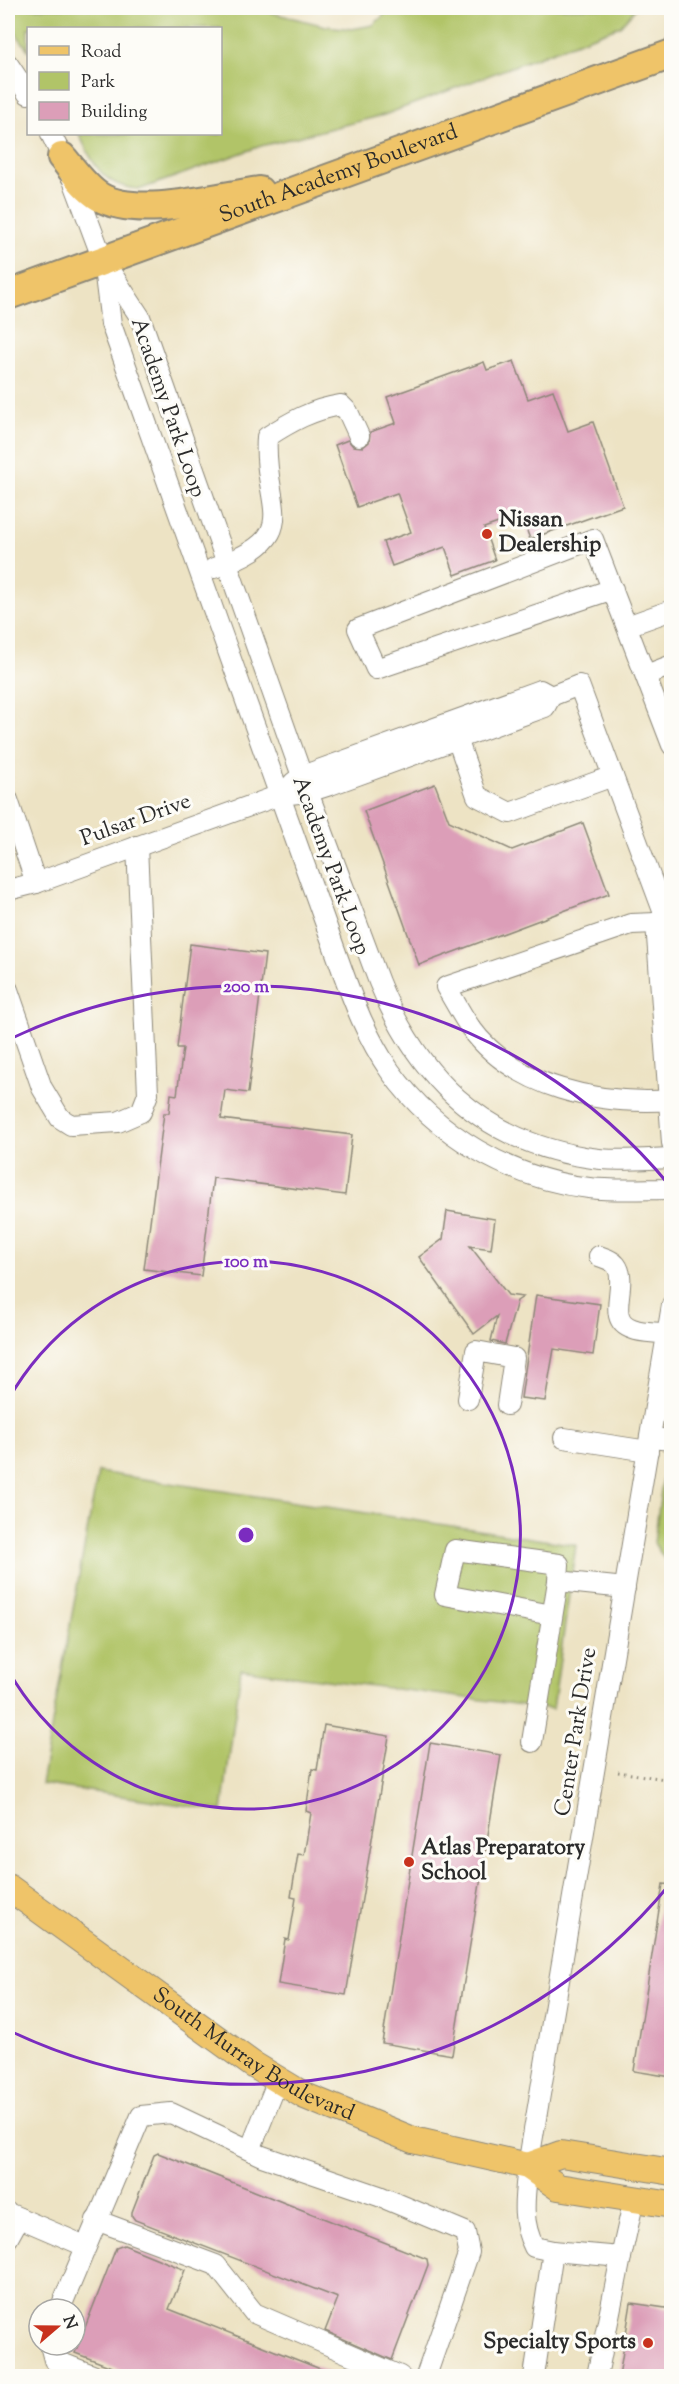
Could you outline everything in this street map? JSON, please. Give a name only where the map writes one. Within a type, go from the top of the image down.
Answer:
[{"type":"highway","name":"South Academy Boulevard","points":[[8,295],[672,54]]},
{"type":"highway","points":[[56,145],[98,196],[128,207],[154,206],[317,183]]},
{"type":"main road","name":"South Murray Boulevard","points":[[8,1887],[278,2080],[322,2104],[413,2140],[528,2166],[558,2187],[672,2205]]},
{"type":"main road","points":[[528,2166],[561,2154],[672,2172]]},
{"type":"street","points":[[8,64],[27,92]]},
{"type":"street","points":[[56,145],[73,180],[103,260]]},
{"type":"street","name":"Academy Park Loop","points":[[103,260],[140,317],[305,784],[391,1011],[409,1043],[446,1090],[490,1122],[549,1150],[587,1158],[629,1160],[672,1158]]},
{"type":"street","name":"Academy Park Loop","points":[[103,260],[111,324],[356,1007],[390,1071],[428,1114],[451,1132],[509,1167],[550,1180],[590,1188],[672,1189]]},
{"type":"street","points":[[200,573],[250,553],[266,539],[275,523],[275,506],[268,476],[267,437],[302,416],[341,405],[348,412],[359,436]]},
{"type":"street","points":[[613,589],[376,669],[358,629],[593,539],[613,589],[646,675],[667,719],[672,745]]},
{"type":"street","points":[[627,626],[672,610]]},
{"type":"street","points":[[646,675],[672,665]]},
{"type":"street","name":"Pulsar Drive","points":[[8,890],[36,883],[454,730],[545,707],[551,696],[579,685],[612,776]]},
{"type":"street","points":[[454,730],[477,796],[510,813],[612,776],[664,917],[672,1143]]},
{"type":"street","points":[[8,800],[36,883]]},
{"type":"street","points":[[8,990],[42,1088],[60,1118],[71,1125],[118,1122],[141,1112],[148,1094],[137,846]]},
{"type":"street","points":[[664,917],[632,924],[446,987],[470,1028],[512,1068],[548,1085],[591,1097],[623,1101],[670,1101]]},
{"type":"street","points":[[599,1256],[611,1260],[619,1270],[618,1310],[623,1322],[634,1330],[667,1334]]},
{"type":"street","name":"Center Park Drive","points":[[553,2252],[534,2247],[525,2225],[524,2207],[528,2166],[672,1305]]},
{"type":"street","points":[[468,1399],[476,1351],[514,1358],[507,1405]]},
{"type":"street","points":[[564,1438],[649,1444],[672,1440]]},
{"type":"street","points":[[552,1615],[445,1595],[455,1550],[625,1588]]},
{"type":"street","points":[[532,1742],[558,1573]]},
{"type":"street","points":[[250,2150],[278,2080]]},
{"type":"street","points":[[65,2297],[141,2116],[171,2113],[250,2150],[379,2196],[465,2232],[469,2252],[426,2376]]},
{"type":"street","points":[[597,2376],[634,2199]]},
{"type":"street","points":[[8,2238],[13,2216],[85,2246]]},
{"type":"street","points":[[96,2220],[216,2265],[254,2313],[400,2376]]},
{"type":"street","points":[[534,2376],[553,2252],[621,2257]]},
{"type":"street","points":[[53,2357],[54,2360],[94,2376]]},
{"type":"path","points":[[618,1772],[672,1780]]},
{"type":"green space","points":[[8,8],[252,8],[326,26],[352,29],[373,25],[389,8],[636,8],[620,26],[384,115],[261,146],[141,189],[128,188],[108,179],[89,155],[79,135],[222,135],[222,27],[27,27],[27,49],[8,22]]},
{"type":"green space","points":[[671,1417],[671,1564],[667,1563],[654,1543]]},
{"type":"green space","points":[[98,1472],[576,1545],[553,1709],[241,1669],[222,1811],[41,1784]]},
{"type":"building","points":[[514,361],[528,399],[553,390],[568,431],[593,422],[623,506],[530,539],[521,515],[484,528],[495,560],[455,575],[445,547],[392,566],[383,542],[411,532],[397,493],[357,507],[335,445],[348,440],[353,446],[363,447],[369,442],[370,432],[396,423],[387,397],[484,362],[487,370]]},
{"type":"building","points":[[435,784],[449,821],[512,850],[583,823],[609,894],[419,965],[364,811]]},
{"type":"building","points":[[190,944],[265,954],[248,1093],[225,1090],[221,1119],[352,1135],[345,1195],[213,1178],[201,1276],[144,1269],[164,1113],[169,1113],[171,1094],[177,1095],[183,1048],[177,1048]]},
{"type":"building","points":[[447,1211],[495,1219],[491,1249],[470,1246],[508,1295],[523,1297],[517,1301],[505,1344],[491,1341],[497,1316],[474,1334],[419,1257],[443,1239]]},
{"type":"building","points":[[536,1295],[600,1304],[593,1355],[554,1349],[545,1401],[521,1398]]},
{"type":"building","points":[[324,1725],[389,1736],[346,1995],[278,1984],[285,1939],[289,1940],[296,1898],[291,1897],[298,1854],[304,1855],[311,1813],[306,1811],[312,1769],[317,1770]]},
{"type":"building","points":[[430,1743],[501,1755],[452,2055],[382,2043]]},
{"type":"building","points":[[663,1884],[672,1885],[672,2077],[634,2071]]},
{"type":"building","points":[[158,2153],[427,2259],[428,2265],[392,2360],[325,2331],[338,2298],[135,2220],[132,2212],[154,2155]]},
{"type":"building","points":[[124,2245],[185,2270],[169,2309],[338,2376],[135,2376],[85,2357],[87,2322],[116,2248]]},
{"type":"building","name":"Specialty Sports","points":[[631,2303],[672,2309],[672,2376],[619,2376]]},
{"type":"place","name":"Nissan Dealership","points":[[487,534]]},
{"type":"place","name":"Atlas Preparatory School","points":[[409,1862]]},
{"type":"place","name":"Specialty Sports","points":[[648,2343]]}]
